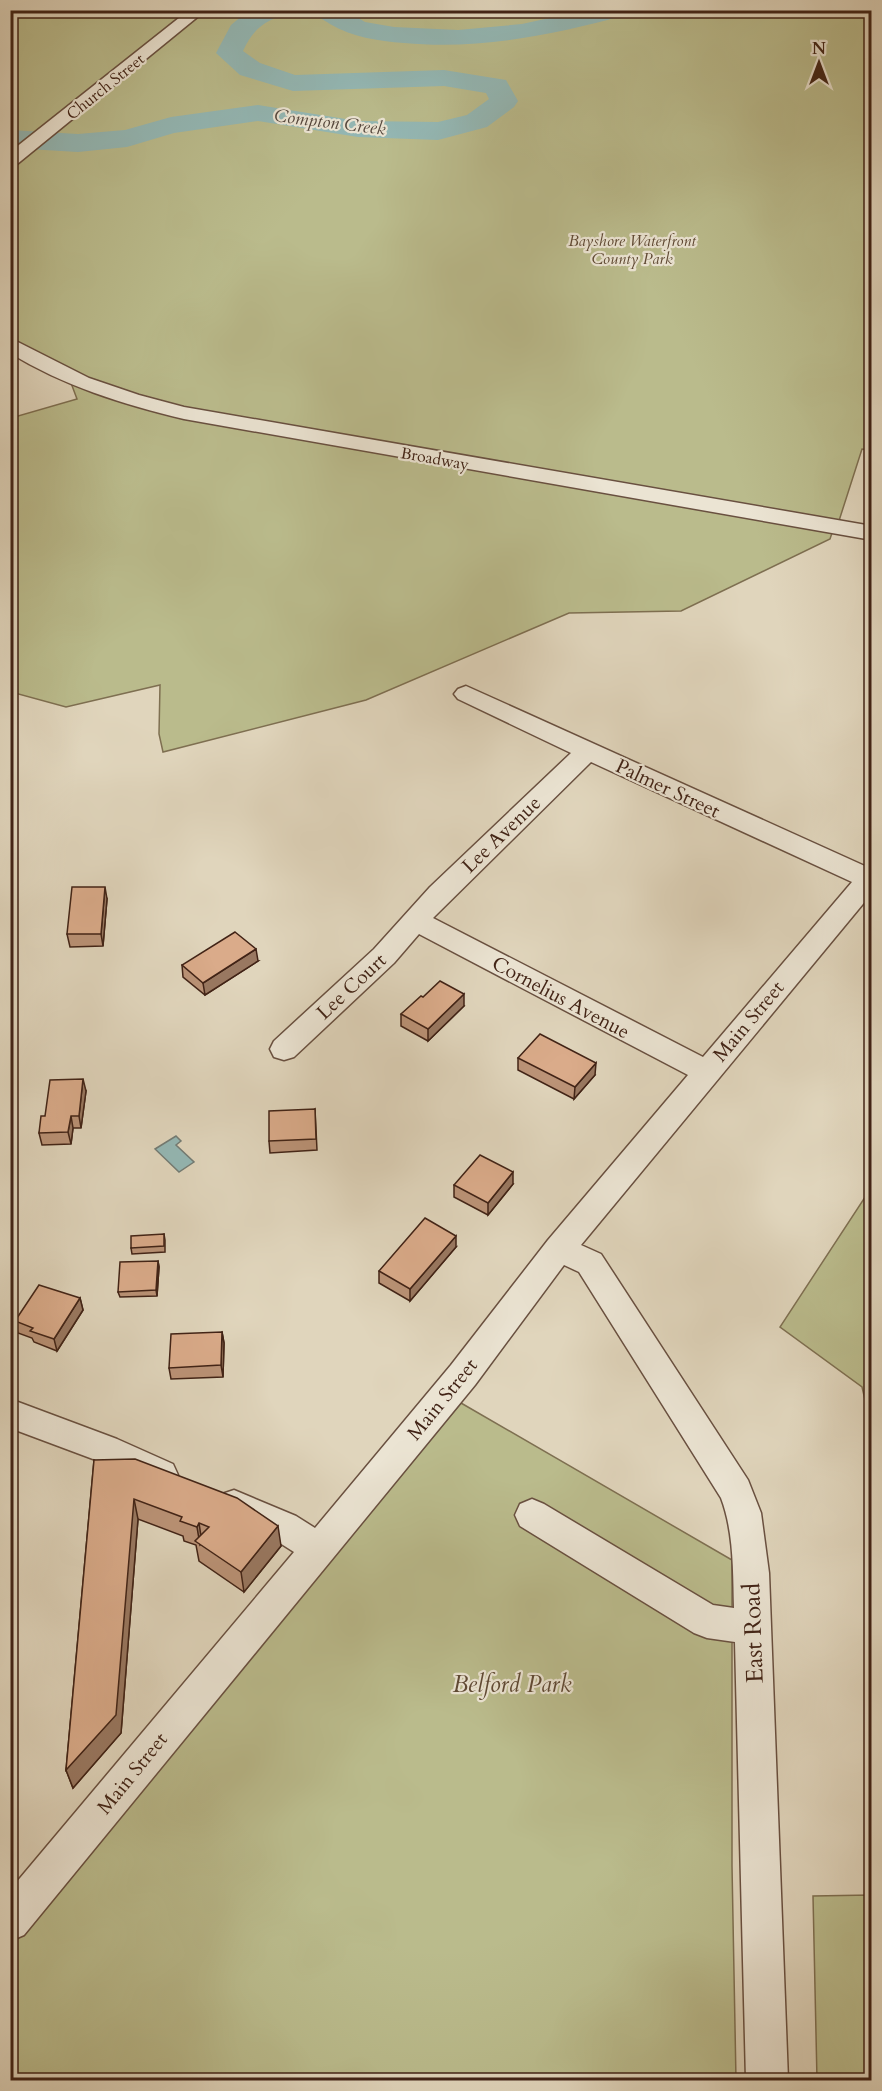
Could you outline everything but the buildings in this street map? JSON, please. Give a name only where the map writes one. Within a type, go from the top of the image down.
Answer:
[{"type":"street","name":"Church Street","points":[[10,161],[199,10]]},
{"type":"street","name":"Broadway","points":[[10,344],[33,360],[78,382],[117,397],[161,409],[872,533]]},
{"type":"street","name":"Palmer Street","points":[[466,694],[732,818],[870,878]]},
{"type":"street","name":"Lee Avenue","points":[[416,921],[439,894],[589,750]]},
{"type":"street","name":"Main Street","points":[[10,1921],[463,1375],[559,1249],[870,878]]},
{"type":"street","name":"Lee Court","points":[[284,1049],[384,956],[416,921]]},
{"type":"street","name":"Cornelius Avenue","points":[[416,921],[706,1072]]},
{"type":"street","name":"East Road","points":[[559,1249],[590,1263],[736,1491],[744,1513],[748,1540],[753,1628],[767,2080]]},
{"type":"street","points":[[10,1413],[105,1449],[262,1517],[319,1549]]},
{"type":"street","points":[[532,1515],[707,1621],[753,1628]]},
{"type":"green space","name":"Bayshore Waterfront County Park","points":[[11,11],[871,11],[871,450],[862,449],[837,527],[834,527],[830,539],[681,611],[569,613],[366,700],[163,752],[159,734],[160,685],[66,707],[11,692],[11,418],[77,399],[68,375],[11,341]]},
{"type":"green space","points":[[871,1188],[871,1425],[862,1387],[780,1327]]},
{"type":"green space","name":"Belford Park","points":[[461,1403],[732,1560],[732,1866],[736,2080],[11,2080],[11,1947]]},
{"type":"green space","points":[[871,1895],[871,2080],[817,2080],[813,1896]]},
{"type":"water","points":[[176,1136],[181,1141],[176,1145],[194,1162],[179,1172],[155,1149]]},
{"type":"waterway","name":"Compton Creek","points":[[10,139],[78,143],[127,138],[171,125],[258,113],[358,129],[438,131],[477,121],[504,101],[496,86],[444,78],[293,83],[250,69],[229,53],[245,26],[257,17],[273,10]]},
{"type":"waterway","name":"Compton Creek","points":[[324,10],[361,29],[394,35],[458,38],[522,32],[617,10]]}]
